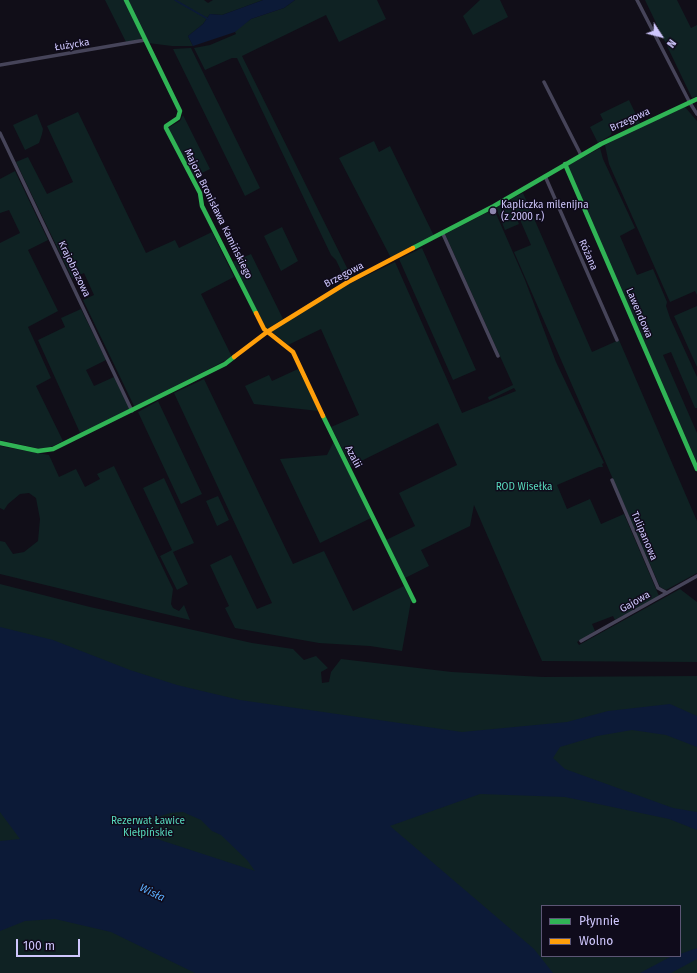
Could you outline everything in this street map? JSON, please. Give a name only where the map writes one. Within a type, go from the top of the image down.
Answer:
[{"type":"street","name":"Majora Bronisława Kamińskiego","points":[[126,0],[180,111],[178,118],[168,124],[166,128],[200,193],[202,206],[267,332]]},
{"type":"street","points":[[637,0],[697,114]]},
{"type":"street","name":"Łużycka","points":[[0,65],[145,40]]},
{"type":"street","points":[[544,82],[581,155]]},
{"type":"street","name":"Brzegowa","points":[[0,443],[38,451],[53,449],[132,411],[225,364],[267,332],[348,282],[443,234],[581,155],[630,129],[697,99]]},
{"type":"street","name":"Krajobrazowa","points":[[0,133],[132,411]]},
{"type":"street","name":"Lawendowa","points":[[565,164],[697,469]]},
{"type":"street","name":"Różana","points":[[545,176],[617,340]]},
{"type":"street","points":[[443,234],[498,356]]},
{"type":"street","name":"Azalii","points":[[267,332],[293,352],[341,455],[414,601]]},
{"type":"street","name":"Tulipanowa","points":[[612,480],[658,588],[667,593]]},
{"type":"street","name":"Gajowa","points":[[581,641],[697,576]]},
{"type":"green space","points":[[105,0],[124,0],[142,37],[139,40],[126,42]]},
{"type":"green space","points":[[127,0],[204,0],[208,3],[213,0],[263,0],[222,15],[210,14],[203,24],[188,36],[193,46],[172,46],[148,43]]},
{"type":"green space","points":[[295,0],[377,0],[386,19],[339,42],[326,15],[242,56],[352,278],[346,281],[336,260],[331,255],[237,58],[232,58],[205,70],[194,48],[210,45],[236,34],[235,32],[237,29],[251,19],[284,8]]},
{"type":"green space","points":[[480,0],[500,0],[508,17],[473,35],[463,16]]},
{"type":"green space","points":[[645,0],[677,0],[691,28],[697,25],[697,96],[692,98]]},
{"type":"green space","points":[[191,48],[260,188],[245,196],[173,49]]},
{"type":"green space","points":[[629,100],[640,123],[633,126],[628,117],[618,121],[614,125],[611,135],[598,143],[590,127],[603,120],[600,114]]},
{"type":"green space","points":[[685,107],[697,121],[697,295],[695,291],[670,302],[609,164],[605,145],[628,132]]},
{"type":"green space","points":[[78,112],[146,253],[175,240],[179,248],[212,232],[234,277],[201,294],[232,357],[135,408],[83,300],[94,295],[84,273],[72,278],[16,162],[28,157],[47,194],[73,182],[47,126]]},
{"type":"green space","points":[[37,114],[43,129],[39,143],[25,150],[13,125]]},
{"type":"green space","points":[[183,115],[210,169],[194,177],[168,128],[180,121]]},
{"type":"green space","points":[[374,141],[379,152],[390,146],[434,236],[391,258],[339,158]]},
{"type":"green space","points":[[600,148],[603,159],[635,228],[620,236],[637,275],[653,269],[667,302],[666,306],[670,318],[697,377],[697,408],[695,408],[671,352],[663,355],[697,433],[697,463],[567,166]]},
{"type":"green space","points":[[15,171],[48,240],[28,250],[58,311],[28,327],[51,378],[36,386],[63,441],[51,447],[40,449],[0,440],[0,243],[20,233],[9,210],[0,213],[0,179]]},
{"type":"green space","points":[[523,193],[592,352],[619,340],[697,521],[697,573],[666,590],[660,587],[514,252],[531,245],[511,199]]},
{"type":"green space","points":[[509,200],[519,224],[505,230],[496,208]]},
{"type":"green space","name":"ROD Wisełka","points":[[494,209],[525,280],[556,362],[604,463],[602,464],[603,467],[599,467],[557,485],[567,509],[590,499],[601,524],[624,514],[659,596],[615,620],[613,616],[592,624],[595,631],[577,642],[579,645],[680,589],[697,602],[697,662],[542,661],[474,505],[470,526],[421,550],[429,566],[405,578],[386,540],[415,526],[399,493],[457,465],[438,423],[351,466],[331,427],[359,415],[321,329],[288,345],[271,331],[345,286],[395,262],[462,413],[516,391],[514,388],[489,400],[488,397],[513,385],[445,234]]},
{"type":"green space","points":[[282,227],[298,261],[281,271],[264,236]]},
{"type":"green space","points":[[422,248],[476,370],[453,380],[399,259]]},
{"type":"green space","points":[[251,254],[283,319],[268,329],[265,328],[233,262]]},
{"type":"green space","points":[[697,306],[697,367],[674,316]]},
{"type":"green space","points":[[81,309],[106,360],[86,370],[94,386],[114,377],[130,410],[81,435],[38,340],[65,327],[61,318]]},
{"type":"green space","points":[[298,369],[319,411],[254,404],[245,386],[269,375],[272,381]]},
{"type":"green space","points":[[204,379],[293,564],[324,551],[353,611],[404,586],[411,601],[402,651],[370,646],[319,643],[235,628],[225,608],[229,606],[210,565],[231,555],[257,609],[272,603],[174,393]]},
{"type":"green space","points":[[158,401],[202,494],[181,504],[138,412]]},
{"type":"green space","points":[[334,441],[371,518],[320,543],[280,459],[327,455]]},
{"type":"green space","points":[[0,446],[49,455],[59,477],[76,469],[85,487],[100,479],[97,474],[114,466],[173,589],[171,604],[173,608],[179,611],[184,605],[190,620],[0,574],[0,541],[5,542],[13,554],[24,552],[38,541],[40,519],[36,498],[29,493],[20,494],[8,504],[4,510],[0,508]]},
{"type":"green space","points":[[164,478],[194,543],[173,552],[188,584],[177,590],[160,556],[172,550],[143,488]]},
{"type":"green space","points":[[218,496],[229,520],[217,526],[206,501]]},
{"type":"green space","name":"Rezerwat Ławice Kiełpińskie","points":[[0,584],[90,607],[252,643],[293,649],[304,660],[316,656],[328,668],[321,672],[322,683],[329,682],[331,672],[341,659],[452,672],[543,677],[697,676],[697,973],[0,973]]},
{"type":"water","points":[[263,0],[295,0],[284,8],[251,19],[235,32],[193,46],[188,36],[203,24],[210,14],[222,15]]},
{"type":"water","name":"Rezerwat Ławice Kiełpińskie","points":[[0,627],[53,640],[130,670],[177,685],[240,700],[462,732],[567,722],[608,711],[670,704],[697,716],[697,747],[666,735],[632,730],[597,736],[560,747],[553,758],[565,769],[673,808],[697,812],[697,830],[669,819],[565,797],[480,794],[390,826],[534,949],[553,973],[195,973],[111,932],[55,919],[25,921],[0,931],[0,841],[20,839],[0,812]],"holes":[[[183,812],[201,820],[212,831],[221,835],[247,860],[255,871],[151,837],[151,829],[148,820],[170,813]]]},
{"type":"water","points":[[697,948],[697,959],[671,973],[640,973],[670,957],[681,957],[681,954]]},
{"type":"waterway","points":[[175,0],[208,19]]},
{"type":"traffic: fast","points":[[126,0],[180,111],[178,118],[166,126],[166,128],[200,193],[202,206],[256,313]]},
{"type":"traffic: fast","points":[[413,248],[494,206],[601,144],[697,99]]},
{"type":"traffic: fast","points":[[565,164],[697,469]]},
{"type":"traffic: fast","points":[[0,443],[38,451],[53,449],[225,364],[234,357]]},
{"type":"traffic: fast","points":[[323,416],[414,601]]},
{"type":"traffic: slow","points":[[234,357],[267,332],[348,282],[413,248]]},
{"type":"traffic: slow","points":[[256,313],[264,329],[293,352],[323,416]]},
{"type":"place","name":"Kapliczka milenijna (z 2000 r.)","points":[[493,211]]},
{"type":"water label","name":"Wisła","points":[[152,893]]}]
